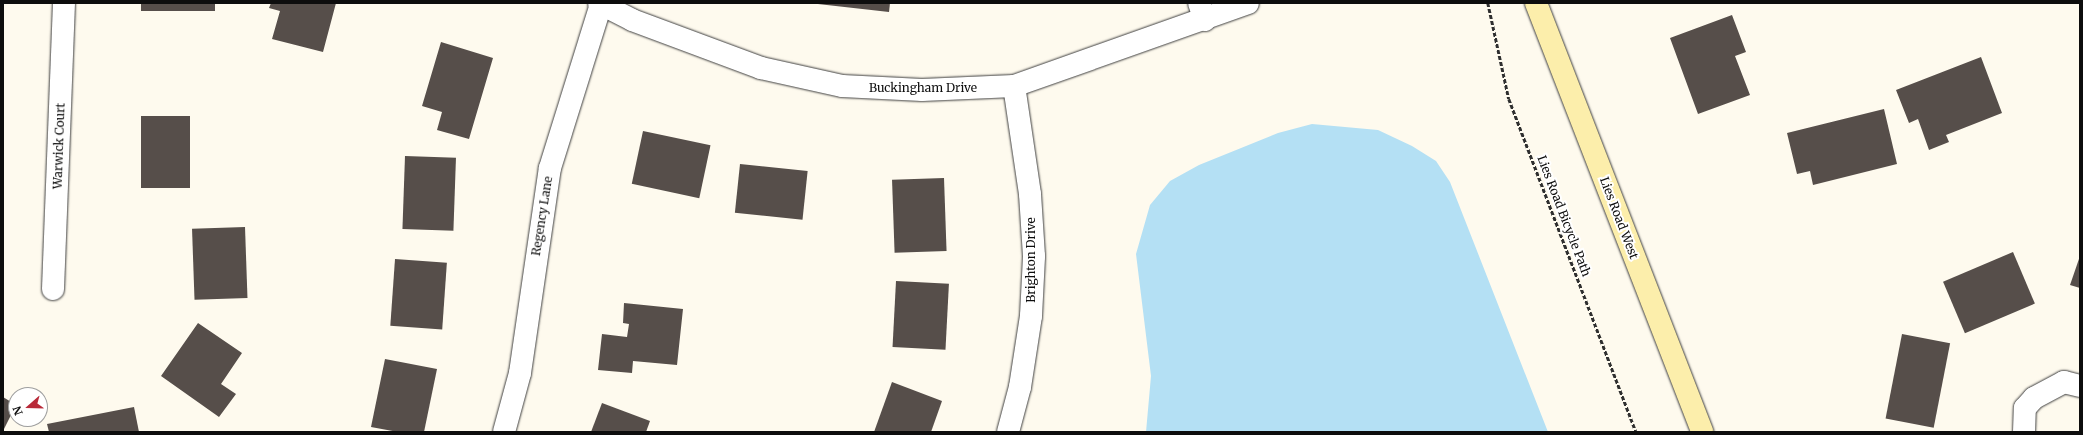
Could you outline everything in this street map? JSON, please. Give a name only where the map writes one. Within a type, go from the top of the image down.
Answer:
[{"type":"street","name":"Warwick Court","points":[[53,289],[64,3]]},
{"type":"street","name":"Buckingham Drive","points":[[600,3],[632,20],[698,46],[797,77],[876,89],[1014,86],[1202,12],[1248,3]]},
{"type":"street","name":"Regency Lane","points":[[504,432],[520,373],[550,168],[600,3]]},
{"type":"street","name":"Lies Road West","points":[[1536,3],[1702,432]]},
{"type":"street","name":"Brighton Drive","points":[[1008,432],[1020,387],[1031,316],[1034,256],[1030,194],[1014,86]]},
{"type":"street","points":[[2024,432],[2025,408],[2034,398],[2064,382],[2080,386]]},
{"type":"path","name":"Lies Road Bicycle Path","points":[[1488,3],[1509,99],[1636,432]]},
{"type":"water","points":[[1312,124],[1378,130],[1412,146],[1436,161],[1450,182],[1548,432],[1146,432],[1151,376],[1136,254],[1150,205],[1170,181],[1199,165],[1278,133]]},
{"type":"building","points":[[141,3],[215,3],[215,11],[141,11]]},
{"type":"building","points":[[271,3],[336,3],[323,52],[272,39],[280,11],[269,8]]},
{"type":"building","points":[[809,3],[890,3],[889,12]]},
{"type":"building","points":[[1732,15],[1746,52],[1735,56],[1750,95],[1698,114],[1670,38]]},
{"type":"building","points":[[441,42],[493,58],[469,139],[437,130],[442,112],[422,106]]},
{"type":"building","points":[[1981,57],[2002,113],[1946,135],[1949,142],[1929,150],[1918,119],[1909,123],[1896,90]]},
{"type":"building","points":[[1884,109],[1897,164],[1813,185],[1810,171],[1797,174],[1787,133]]},
{"type":"building","points":[[141,116],[190,116],[190,188],[141,188]]},
{"type":"building","points":[[643,131],[710,145],[699,198],[632,184]]},
{"type":"building","points":[[405,156],[456,158],[453,231],[402,229]]},
{"type":"building","points":[[740,164],[808,171],[803,220],[735,213]]},
{"type":"building","points":[[944,178],[947,251],[895,253],[892,180]]},
{"type":"building","points":[[245,227],[247,298],[195,300],[192,229]]},
{"type":"building","points":[[2013,252],[2035,304],[1965,333],[1943,282]]},
{"type":"building","points":[[2080,256],[2080,288],[2070,285]]},
{"type":"building","points":[[395,259],[447,263],[442,329],[390,326]]},
{"type":"building","points":[[896,281],[949,284],[945,350],[893,347]]},
{"type":"building","points":[[624,303],[683,309],[677,365],[633,361],[632,373],[598,370],[602,334],[627,337],[629,324],[623,323]]},
{"type":"building","points":[[198,323],[242,353],[221,384],[236,394],[219,417],[161,376]]},
{"type":"building","points":[[1902,334],[1950,343],[1934,428],[1886,418]]},
{"type":"building","points":[[385,359],[437,369],[424,432],[398,432],[371,427]]},
{"type":"building","points":[[892,382],[942,401],[931,432],[874,432]]},
{"type":"building","points":[[3,397],[8,400],[8,421],[3,431]]},
{"type":"building","points":[[602,403],[650,421],[646,432],[591,432]]},
{"type":"building","points":[[134,407],[139,432],[49,432],[48,424]]}]
